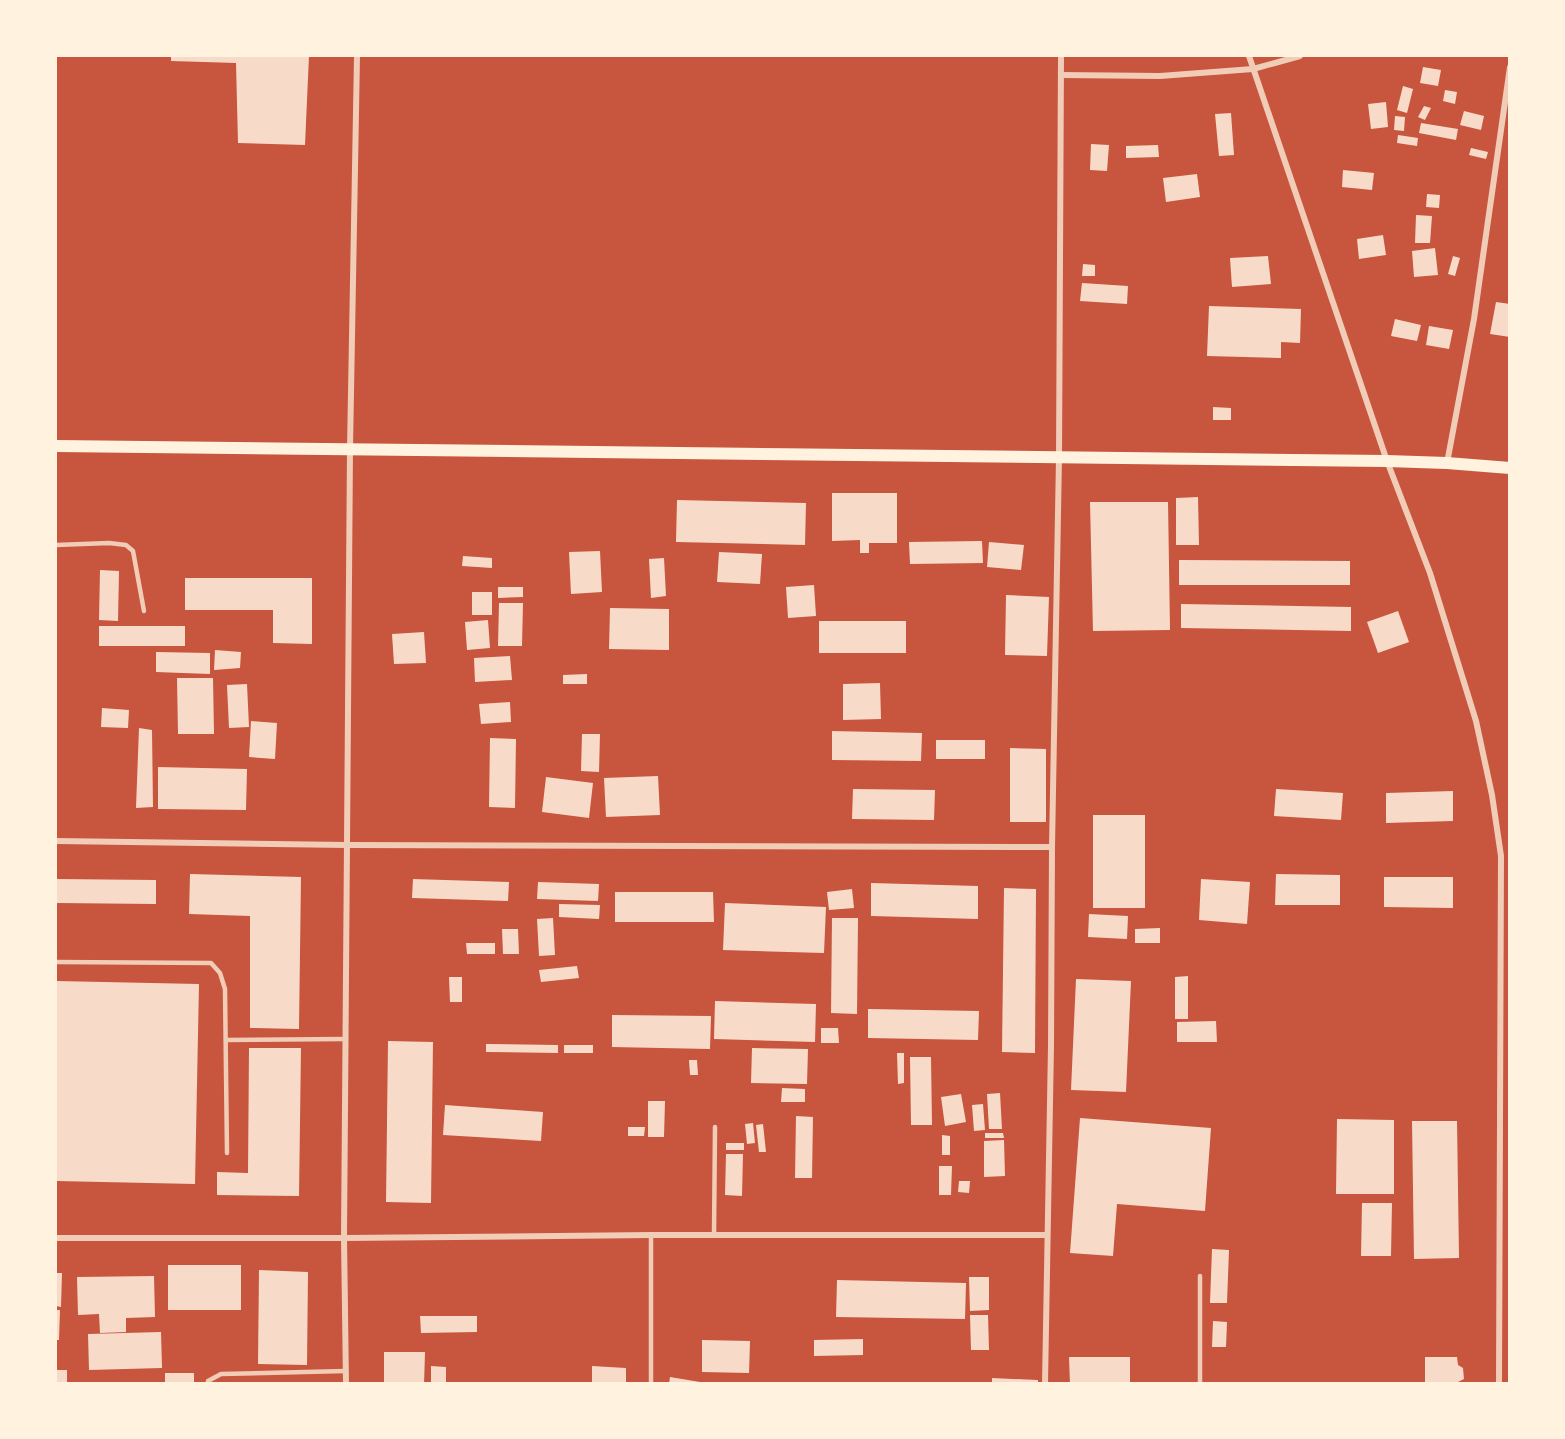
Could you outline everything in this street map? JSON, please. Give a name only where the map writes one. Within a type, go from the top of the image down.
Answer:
[{"type":"main road","points":[[56,446],[1387,461],[1509,468]]},
{"type":"street","points":[[346,1383],[344,1238],[350,449],[357,56]]},
{"type":"street","points":[[1045,1383],[1052,1046],[1052,847],[1059,458],[1061,56]]},
{"type":"street","points":[[1249,56],[1387,461],[1430,573],[1476,721],[1492,795],[1501,856],[1499,1383]]},
{"type":"street","points":[[1061,75],[1160,76],[1253,69],[1300,56]]},
{"type":"street","points":[[1447,463],[1474,319],[1509,67]]},
{"type":"street","points":[[56,841],[347,845],[1052,847]]},
{"type":"street","points":[[56,1238],[1047,1235]]},
{"type":"lane","points":[[56,545],[110,543],[126,545],[133,551],[144,611]]},
{"type":"lane","points":[[56,962],[211,963],[220,973],[225,989],[227,1153]]},
{"type":"lane","points":[[225,1040],[346,1040]]},
{"type":"lane","points":[[714,1235],[715,1127]]},
{"type":"lane","points":[[651,1235],[651,1383]]},
{"type":"lane","points":[[1200,1276],[1200,1383]]},
{"type":"lane","points":[[208,1383],[221,1374],[346,1371]]},
{"type":"building","points":[[171,56],[309,56],[305,145],[238,143],[236,63],[171,61]]},
{"type":"building","points":[[1423,67],[1441,70],[1438,86],[1420,83]]},
{"type":"building","points":[[1403,86],[1413,89],[1407,113],[1397,110]]},
{"type":"building","points":[[1445,90],[1457,92],[1455,104],[1443,101]]},
{"type":"building","points":[[1386,102],[1388,127],[1371,129],[1368,104]]},
{"type":"building","points":[[1424,106],[1431,108],[1425,120],[1418,117]]},
{"type":"building","points":[[1464,111],[1484,116],[1481,130],[1460,125]]},
{"type":"building","points":[[1231,113],[1234,155],[1219,156],[1215,114]]},
{"type":"building","points":[[1395,116],[1405,117],[1404,131],[1394,130]]},
{"type":"building","points":[[1421,123],[1458,129],[1456,140],[1419,133]]},
{"type":"building","points":[[1398,135],[1418,138],[1417,146],[1397,143]]},
{"type":"building","points":[[1091,144],[1109,145],[1107,171],[1090,170]]},
{"type":"building","points":[[1158,145],[1159,157],[1126,158],[1126,146]]},
{"type":"building","points":[[1471,148],[1488,152],[1486,159],[1469,155]]},
{"type":"building","points":[[1343,170],[1374,173],[1372,190],[1342,187]]},
{"type":"building","points":[[1197,174],[1200,197],[1166,202],[1163,178]]},
{"type":"building","points":[[1427,194],[1440,195],[1439,208],[1426,207]]},
{"type":"building","points":[[1416,215],[1432,216],[1430,243],[1415,243]]},
{"type":"building","points":[[1383,235],[1386,255],[1359,259],[1357,239]]},
{"type":"building","points":[[1435,248],[1438,275],[1414,277],[1412,251]]},
{"type":"building","points":[[1268,256],[1271,284],[1232,287],[1230,258]]},
{"type":"building","points":[[1453,256],[1460,258],[1455,276],[1448,274]]},
{"type":"building","points":[[1083,264],[1095,265],[1095,276],[1082,276]]},
{"type":"building","points":[[1082,283],[1128,286],[1127,304],[1080,301]]},
{"type":"building","points":[[1496,302],[1510,304],[1510,337],[1490,334]]},
{"type":"building","points":[[1209,306],[1301,309],[1300,343],[1281,342],[1281,358],[1207,356]]},
{"type":"building","points":[[1395,319],[1421,325],[1417,341],[1391,336]]},
{"type":"building","points":[[1429,326],[1453,330],[1449,349],[1426,345]]},
{"type":"building","points":[[1213,407],[1231,408],[1231,420],[1213,420]]},
{"type":"building","points":[[832,493],[897,493],[897,543],[869,543],[869,553],[860,553],[860,540],[832,541]]},
{"type":"building","points":[[1198,497],[1199,545],[1176,545],[1176,498]]},
{"type":"building","points":[[677,500],[806,503],[805,545],[676,542]]},
{"type":"building","points":[[1090,502],[1168,502],[1170,630],[1093,631]]},
{"type":"building","points":[[982,541],[983,563],[910,564],[909,542]]},
{"type":"building","points":[[989,542],[1024,545],[1021,570],[987,567]]},
{"type":"building","points":[[600,551],[602,592],[571,594],[569,552]]},
{"type":"building","points":[[719,552],[762,554],[760,584],[717,582]]},
{"type":"building","points":[[463,556],[492,558],[492,568],[462,566]]},
{"type":"building","points":[[664,558],[666,596],[651,598],[649,559]]},
{"type":"building","points":[[1179,560],[1350,561],[1350,585],[1179,585]]},
{"type":"building","points":[[100,570],[119,571],[118,621],[99,620]]},
{"type":"building","points":[[185,578],[312,578],[312,644],[273,643],[273,610],[185,610]]},
{"type":"building","points":[[814,585],[816,616],[788,618],[786,587]]},
{"type":"building","points":[[498,587],[523,587],[523,597],[498,598]]},
{"type":"building","points":[[472,592],[492,592],[492,615],[472,615]]},
{"type":"building","points":[[1006,595],[1049,597],[1047,656],[1005,655]]},
{"type":"building","points":[[499,603],[523,603],[522,646],[498,646]]},
{"type":"building","points":[[1181,604],[1351,607],[1351,631],[1181,628]]},
{"type":"building","points":[[610,608],[669,609],[669,650],[609,649]]},
{"type":"building","points":[[1398,611],[1409,642],[1378,653],[1367,622]]},
{"type":"building","points":[[488,620],[490,648],[467,650],[465,622]]},
{"type":"building","points":[[819,621],[906,621],[906,653],[819,653]]},
{"type":"building","points":[[99,626],[185,626],[185,646],[99,646]]},
{"type":"building","points":[[424,632],[426,663],[394,664],[392,634]]},
{"type":"building","points":[[215,650],[241,652],[240,668],[214,670]]},
{"type":"building","points":[[156,652],[210,653],[210,674],[156,672]]},
{"type":"building","points":[[510,656],[512,680],[475,682],[474,658]]},
{"type":"building","points":[[587,674],[587,684],[563,684],[563,675]]},
{"type":"building","points":[[177,678],[213,678],[214,734],[178,734]]},
{"type":"building","points":[[880,683],[881,719],[843,720],[843,684]]},
{"type":"building","points":[[247,684],[249,727],[229,728],[227,685]]},
{"type":"building","points":[[510,702],[511,722],[481,724],[479,704]]},
{"type":"building","points":[[102,708],[129,710],[128,728],[101,727]]},
{"type":"building","points":[[251,721],[277,723],[275,759],[249,757]]},
{"type":"building","points":[[139,728],[152,730],[153,807],[136,808]]},
{"type":"building","points":[[832,731],[922,733],[921,761],[832,760]]},
{"type":"building","points":[[582,734],[600,734],[599,772],[581,771]]},
{"type":"building","points":[[490,738],[516,739],[515,808],[489,807]]},
{"type":"building","points":[[936,740],[985,740],[985,759],[936,759]]},
{"type":"building","points":[[1010,748],[1046,749],[1046,822],[1010,822]]},
{"type":"building","points":[[158,767],[247,769],[246,810],[158,809]]},
{"type":"building","points":[[658,776],[660,815],[606,817],[604,778]]},
{"type":"building","points":[[546,777],[593,783],[589,818],[542,812]]},
{"type":"building","points":[[853,789],[935,790],[934,820],[852,819]]},
{"type":"building","points":[[1276,789],[1343,793],[1341,820],[1274,816]]},
{"type":"building","points":[[1453,791],[1453,821],[1386,823],[1386,793]]},
{"type":"building","points":[[1093,815],[1145,815],[1145,908],[1093,908]]},
{"type":"building","points":[[190,874],[301,877],[299,1029],[250,1028],[250,916],[189,914]]},
{"type":"building","points":[[1276,874],[1340,875],[1340,905],[1275,905]]},
{"type":"building","points":[[1384,877],[1453,877],[1453,908],[1384,907]]},
{"type":"building","points":[[56,879],[156,880],[156,904],[56,903]]},
{"type":"building","points":[[413,879],[509,882],[508,901],[412,898]]},
{"type":"building","points":[[1201,879],[1250,882],[1247,924],[1199,920]]},
{"type":"building","points":[[538,882],[599,884],[598,901],[537,899]]},
{"type":"building","points":[[871,883],[978,886],[978,919],[871,916]]},
{"type":"building","points":[[1004,888],[1036,889],[1035,1053],[1002,1052]]},
{"type":"building","points":[[852,889],[854,908],[829,910],[827,892]]},
{"type":"building","points":[[615,892],[713,892],[714,922],[615,922]]},
{"type":"building","points":[[725,903],[826,907],[824,953],[723,950]]},
{"type":"building","points":[[559,904],[600,905],[599,919],[559,917]]},
{"type":"building","points":[[1089,914],[1128,916],[1127,939],[1088,937]]},
{"type":"building","points":[[553,918],[555,955],[539,956],[537,919]]},
{"type":"building","points":[[832,918],[858,918],[857,1014],[831,1013]]},
{"type":"building","points":[[1160,928],[1160,943],[1135,943],[1135,929]]},
{"type":"building","points":[[502,929],[518,929],[519,954],[503,954]]},
{"type":"building","points":[[466,943],[495,943],[495,954],[467,954]]},
{"type":"building","points":[[577,966],[579,978],[541,982],[539,970]]},
{"type":"building","points":[[1188,976],[1188,1019],[1175,1019],[1175,977]]},
{"type":"building","points":[[449,977],[462,977],[462,1002],[450,1002]]},
{"type":"building","points":[[1076,979],[1131,981],[1126,1092],[1071,1090]]},
{"type":"building","points":[[56,981],[199,984],[195,1184],[56,1181]]},
{"type":"building","points":[[715,1001],[816,1004],[815,1042],[714,1039]]},
{"type":"building","points":[[868,1009],[979,1011],[978,1040],[868,1038]]},
{"type":"building","points":[[612,1015],[711,1016],[710,1049],[612,1047]]},
{"type":"building","points":[[1216,1021],[1217,1042],[1177,1042],[1177,1022]]},
{"type":"building","points":[[821,1028],[838,1028],[839,1043],[821,1043]]},
{"type":"building","points":[[388,1041],[433,1042],[431,1203],[386,1202]]},
{"type":"building","points":[[486,1044],[558,1045],[558,1053],[486,1052]]},
{"type":"building","points":[[564,1045],[593,1045],[593,1053],[564,1053]]},
{"type":"building","points":[[249,1048],[301,1048],[299,1196],[217,1195],[217,1172],[248,1173]]},
{"type":"building","points":[[752,1048],[808,1049],[807,1084],[751,1083]]},
{"type":"building","points":[[897,1053],[904,1053],[904,1083],[898,1084]]},
{"type":"building","points":[[910,1057],[931,1057],[932,1125],[911,1125]]},
{"type":"building","points":[[689,1060],[697,1060],[698,1075],[690,1075]]},
{"type":"building","points":[[782,1088],[805,1089],[805,1102],[781,1102]]},
{"type":"building","points":[[1000,1093],[1002,1129],[989,1129],[987,1094]]},
{"type":"building","points":[[961,1094],[966,1122],[945,1126],[941,1097]]},
{"type":"building","points":[[648,1101],[665,1101],[664,1137],[648,1137]]},
{"type":"building","points":[[983,1104],[985,1130],[974,1131],[972,1105]]},
{"type":"building","points":[[445,1105],[543,1112],[541,1141],[443,1135]]},
{"type":"building","points":[[796,1116],[813,1117],[812,1178],[795,1178]]},
{"type":"building","points":[[1080,1118],[1211,1128],[1205,1211],[1117,1204],[1113,1256],[1070,1253]]},
{"type":"building","points":[[1337,1119],[1394,1120],[1394,1194],[1336,1194]]},
{"type":"building","points":[[1412,1121],[1457,1121],[1459,1258],[1414,1259]]},
{"type":"building","points":[[753,1123],[755,1143],[747,1144],[745,1124]]},
{"type":"building","points":[[763,1124],[766,1152],[759,1152],[756,1125]]},
{"type":"building","points":[[628,1127],[645,1127],[644,1136],[628,1136]]},
{"type":"building","points":[[985,1133],[1003,1133],[1004,1138],[985,1138]]},
{"type":"building","points":[[942,1135],[950,1136],[950,1155],[942,1155]]},
{"type":"building","points":[[1004,1140],[1005,1176],[984,1177],[984,1141]]},
{"type":"building","points":[[726,1143],[744,1143],[744,1150],[726,1150]]},
{"type":"building","points":[[726,1154],[743,1154],[742,1196],[725,1195]]},
{"type":"building","points":[[939,1166],[952,1166],[951,1195],[939,1195]]},
{"type":"building","points":[[959,1181],[970,1181],[969,1193],[958,1192]]},
{"type":"building","points":[[1362,1203],[1392,1203],[1391,1256],[1361,1256]]},
{"type":"building","points":[[1212,1249],[1229,1250],[1227,1303],[1210,1303]]},
{"type":"building","points":[[168,1265],[241,1265],[241,1310],[168,1310]]},
{"type":"building","points":[[259,1270],[308,1272],[307,1365],[258,1364]]},
{"type":"building","points":[[56,1273],[62,1273],[61,1307],[56,1306]]},
{"type":"building","points":[[154,1276],[155,1317],[126,1318],[126,1332],[100,1333],[99,1314],[78,1315],[77,1277]]},
{"type":"building","points":[[969,1277],[989,1277],[989,1310],[970,1311]]},
{"type":"building","points":[[837,1280],[966,1283],[965,1319],[836,1317]]},
{"type":"building","points":[[56,1310],[60,1310],[59,1340],[56,1340]]},
{"type":"building","points":[[970,1315],[988,1315],[989,1350],[971,1350]]},
{"type":"building","points":[[420,1316],[477,1316],[477,1332],[421,1333]]},
{"type":"building","points":[[1213,1321],[1227,1322],[1226,1347],[1212,1347]]},
{"type":"building","points":[[161,1332],[162,1368],[89,1370],[88,1334]]},
{"type":"building","points":[[863,1339],[863,1355],[814,1356],[814,1340]]},
{"type":"building","points":[[702,1340],[750,1341],[749,1373],[702,1372]]},
{"type":"building","points":[[384,1352],[425,1352],[424,1384],[384,1384]]},
{"type":"building","points":[[1069,1357],[1130,1357],[1130,1384],[1070,1384]]},
{"type":"building","points":[[1425,1357],[1457,1357],[1458,1365],[1463,1368],[1464,1379],[1457,1384],[1425,1384]]},
{"type":"building","points":[[431,1366],[446,1367],[446,1384],[431,1384]]},
{"type":"building","points":[[592,1366],[626,1368],[626,1384],[592,1384]]},
{"type":"building","points":[[56,1370],[67,1370],[67,1384],[56,1384]]},
{"type":"building","points":[[165,1373],[194,1373],[194,1384],[165,1384]]},
{"type":"building","points":[[670,1377],[700,1382],[700,1384],[669,1384]]},
{"type":"building","points":[[992,1378],[1038,1380],[1038,1384],[992,1384]]}]
